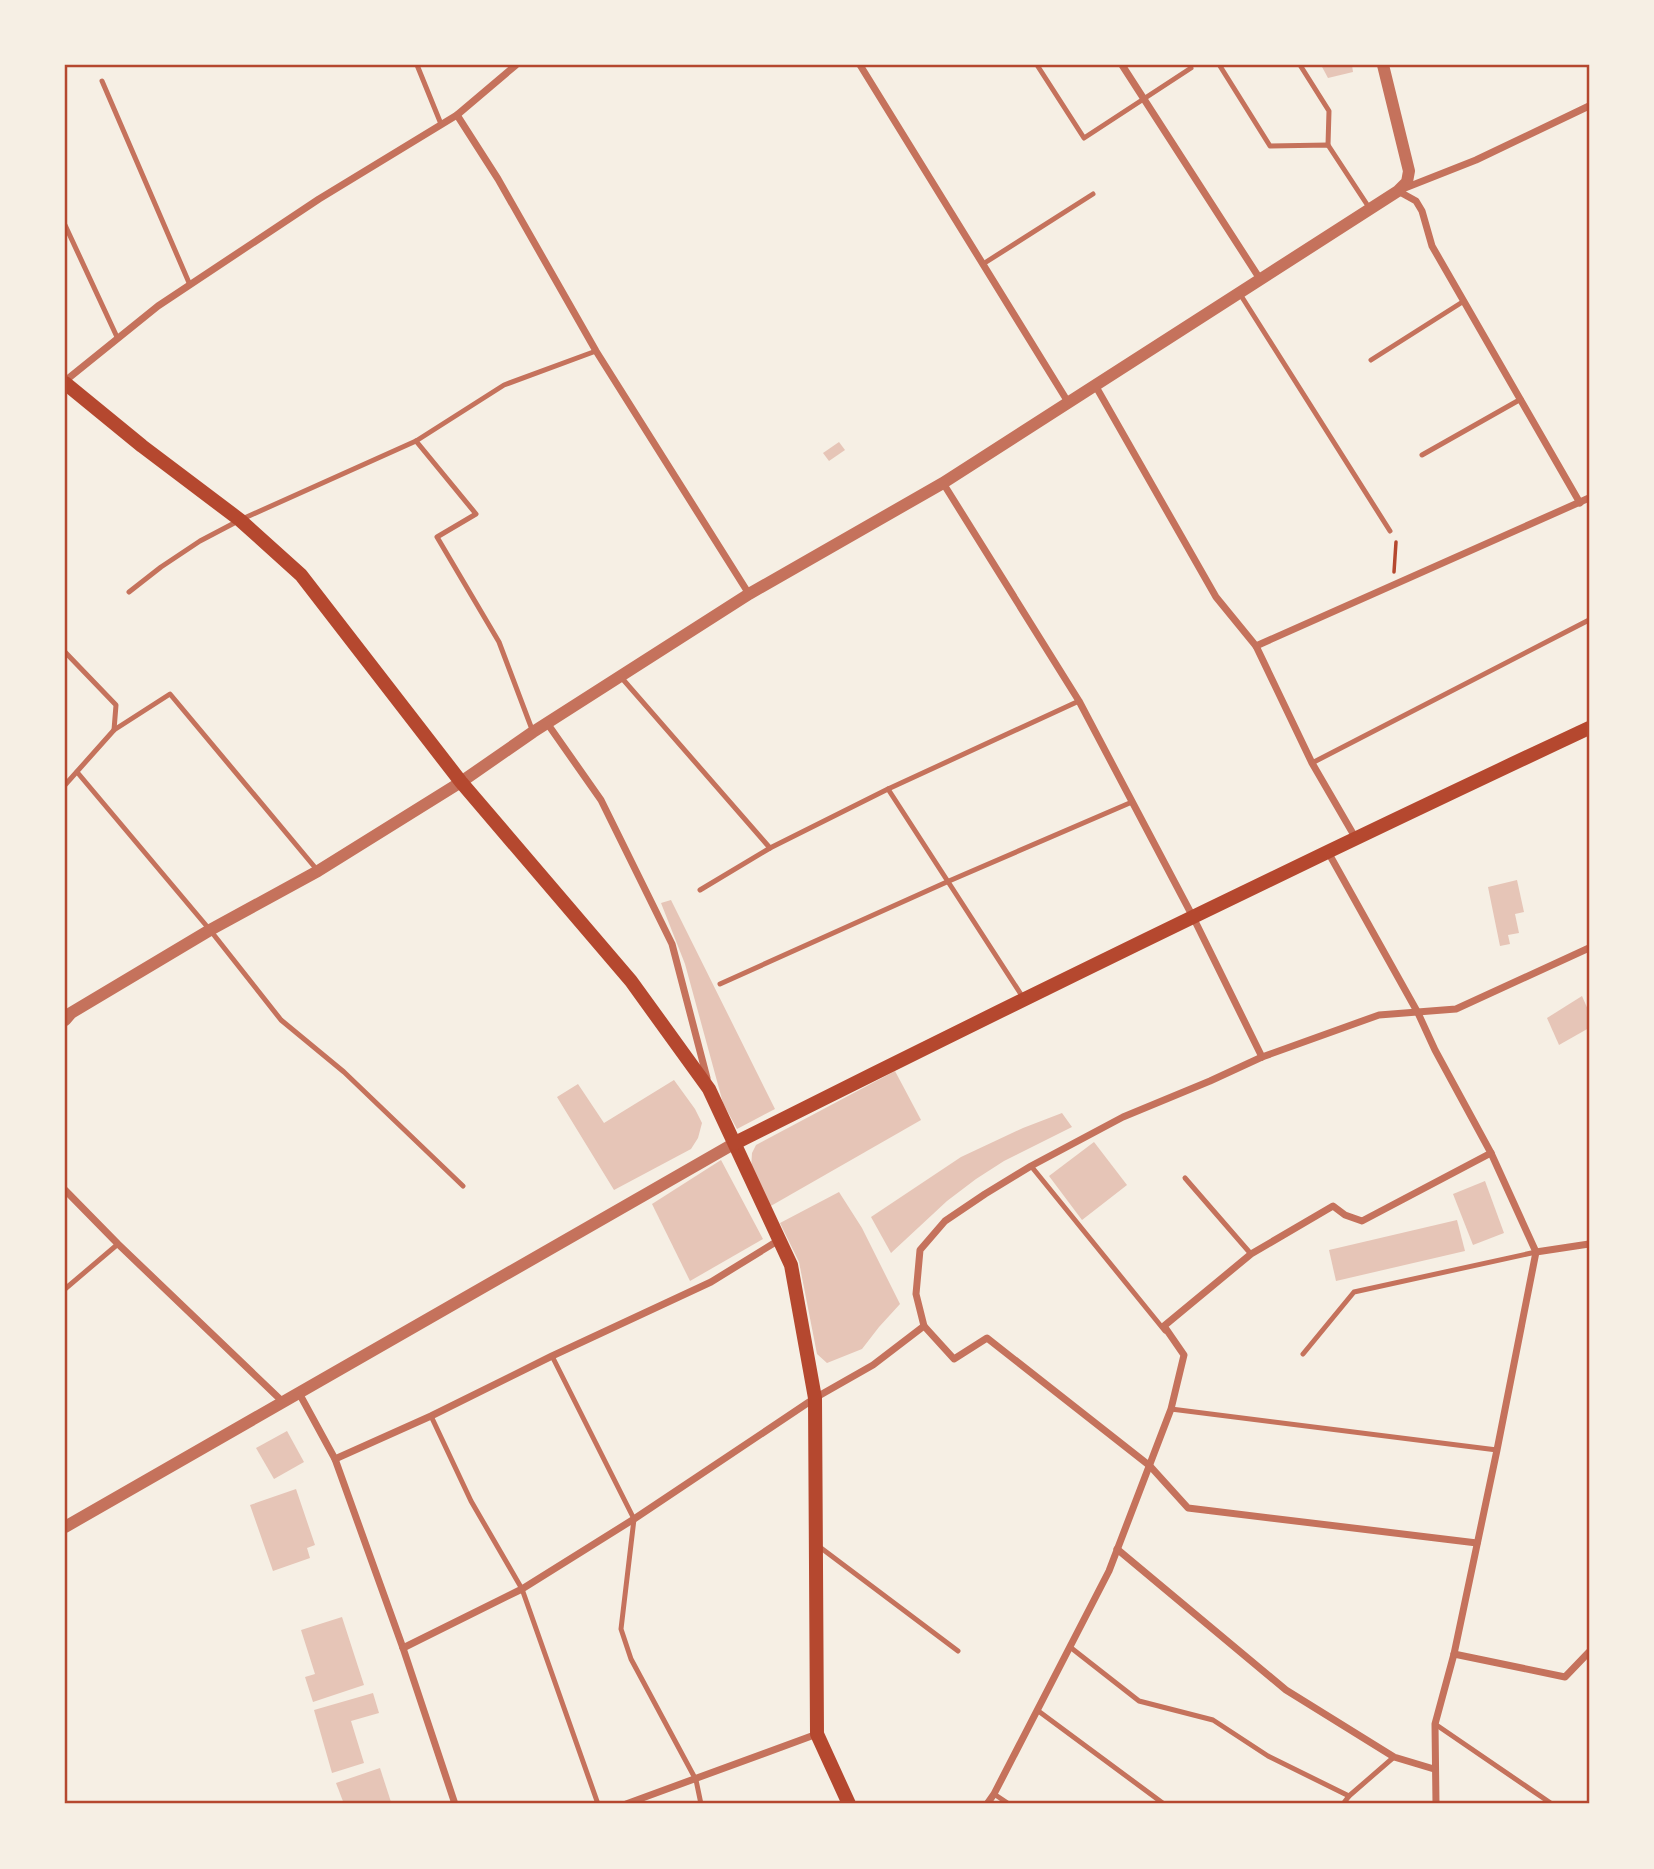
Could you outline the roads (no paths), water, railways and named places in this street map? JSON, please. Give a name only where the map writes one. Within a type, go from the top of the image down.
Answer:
[{"type":"main road","points":[[65,382],[142,446],[240,520],[301,575],[461,782],[631,981],[709,1089],[791,1265],[815,1398],[817,1734],[849,1804]]},
{"type":"main road","points":[[735,1143],[1328,851],[1589,728]]},
{"type":"street","points":[[65,382],[158,306],[319,199],[457,115],[516,65]]},
{"type":"street","points":[[860,65],[1068,402]]},
{"type":"street","points":[[1122,65],[1261,279]]},
{"type":"street","points":[[1383,65],[1409,171],[1407,182],[1398,191]]},
{"type":"street","points":[[65,1020],[71,1013],[210,930],[317,871],[461,782],[533,732],[749,594],[943,482],[1398,191],[1476,160],[1589,106]]},
{"type":"street","points":[[457,115],[498,179],[596,351],[749,594]]},
{"type":"street","points":[[1398,191],[1416,201],[1422,211],[1432,246],[1580,503]]},
{"type":"street","points":[[1095,385],[1216,597],[1256,646],[1312,763],[1355,838]]},
{"type":"street","points":[[943,482],[1079,701],[1193,917],[1262,1057]]},
{"type":"street","points":[[1256,646],[1589,498]]},
{"type":"street","points":[[547,723],[601,800],[671,944],[709,1089]]},
{"type":"street","points":[[1328,851],[1418,1013],[1490,1153],[1536,1252],[1454,1654],[1435,1724],[1436,1804]]},
{"type":"street","points":[[1477,1544],[1188,1508],[1150,1466],[987,1338],[954,1359],[924,1326],[916,1294],[920,1250],[945,1221],[985,1194],[1123,1117],[1262,1057],[1379,1015],[1456,1009],[1589,948]]},
{"type":"street","points":[[65,1527],[735,1143]]},
{"type":"street","points":[[987,1804],[1109,1571],[1150,1466],[1171,1409],[1184,1355],[1164,1326],[1251,1254],[1333,1206],[1345,1215],[1362,1221],[1490,1153]]},
{"type":"street","points":[[65,1190],[283,1402]]},
{"type":"street","points":[[335,1459],[710,1282],[779,1240]]},
{"type":"street","points":[[1536,1252],[1589,1244]]},
{"type":"street","points":[[402,1648],[522,1589],[634,1519],[815,1398],[873,1365],[924,1326]]},
{"type":"street","points":[[299,1393],[335,1459],[455,1804]]},
{"type":"street","points":[[1117,1549],[1286,1690],[1394,1757],[1434,1769]]},
{"type":"street","points":[[1454,1654],[1565,1677],[1589,1652]]},
{"type":"street","points":[[626,1804],[817,1734]]},
{"type":"lane","points":[[417,65],[441,124]]},
{"type":"lane","points":[[1037,65],[1084,138],[1191,68]]},
{"type":"lane","points":[[1223,65],[1220,66],[1270,146],[1328,145]]},
{"type":"lane","points":[[1300,65],[1329,111],[1328,145],[1370,209]]},
{"type":"lane","points":[[102,81],[190,285]]},
{"type":"lane","points":[[983,264],[1093,194]]},
{"type":"lane","points":[[65,225],[117,337]]},
{"type":"lane","points":[[1239,293],[1390,531]]},
{"type":"lane","points":[[1371,360],[1464,301]]},
{"type":"lane","points":[[129,592],[200,541],[240,520],[416,441],[504,385],[596,351]]},
{"type":"lane","points":[[1422,455],[1521,399]]},
{"type":"lane","points":[[416,441],[476,514],[437,537],[499,642],[533,732]]},
{"type":"lane","points":[[1312,763],[1589,620]]},
{"type":"lane","points":[[65,652],[116,705],[114,730]]},
{"type":"lane","points":[[620,676],[770,848]]},
{"type":"lane","points":[[65,785],[114,730],[170,694],[317,871]]},
{"type":"lane","points":[[700,890],[770,848],[888,789],[1079,701]]},
{"type":"lane","points":[[77,772],[210,930],[281,1020],[344,1072],[463,1186]]},
{"type":"lane","points":[[888,789],[1024,999]]},
{"type":"lane","points":[[720,984],[1132,802]]},
{"type":"lane","points":[[1031,1166],[1184,1355]]},
{"type":"lane","points":[[1185,1178],[1251,1254]]},
{"type":"lane","points":[[65,1289],[118,1244]]},
{"type":"lane","points":[[1303,1354],[1354,1292],[1536,1252]]},
{"type":"lane","points":[[552,1356],[634,1519],[621,1629],[631,1659],[696,1780],[701,1804]]},
{"type":"lane","points":[[1171,1409],[1497,1450]]},
{"type":"lane","points":[[431,1416],[471,1501],[522,1589],[598,1804]]},
{"type":"lane","points":[[815,1543],[958,1651]]},
{"type":"lane","points":[[1070,1647],[1139,1700],[1213,1720],[1268,1756],[1349,1796]]},
{"type":"lane","points":[[1038,1710],[1164,1804]]},
{"type":"lane","points":[[1435,1724],[1552,1804]]},
{"type":"lane","points":[[1343,1804],[1394,1757]]},
{"type":"lane","points":[[994,1794],[1009,1804]]}]
